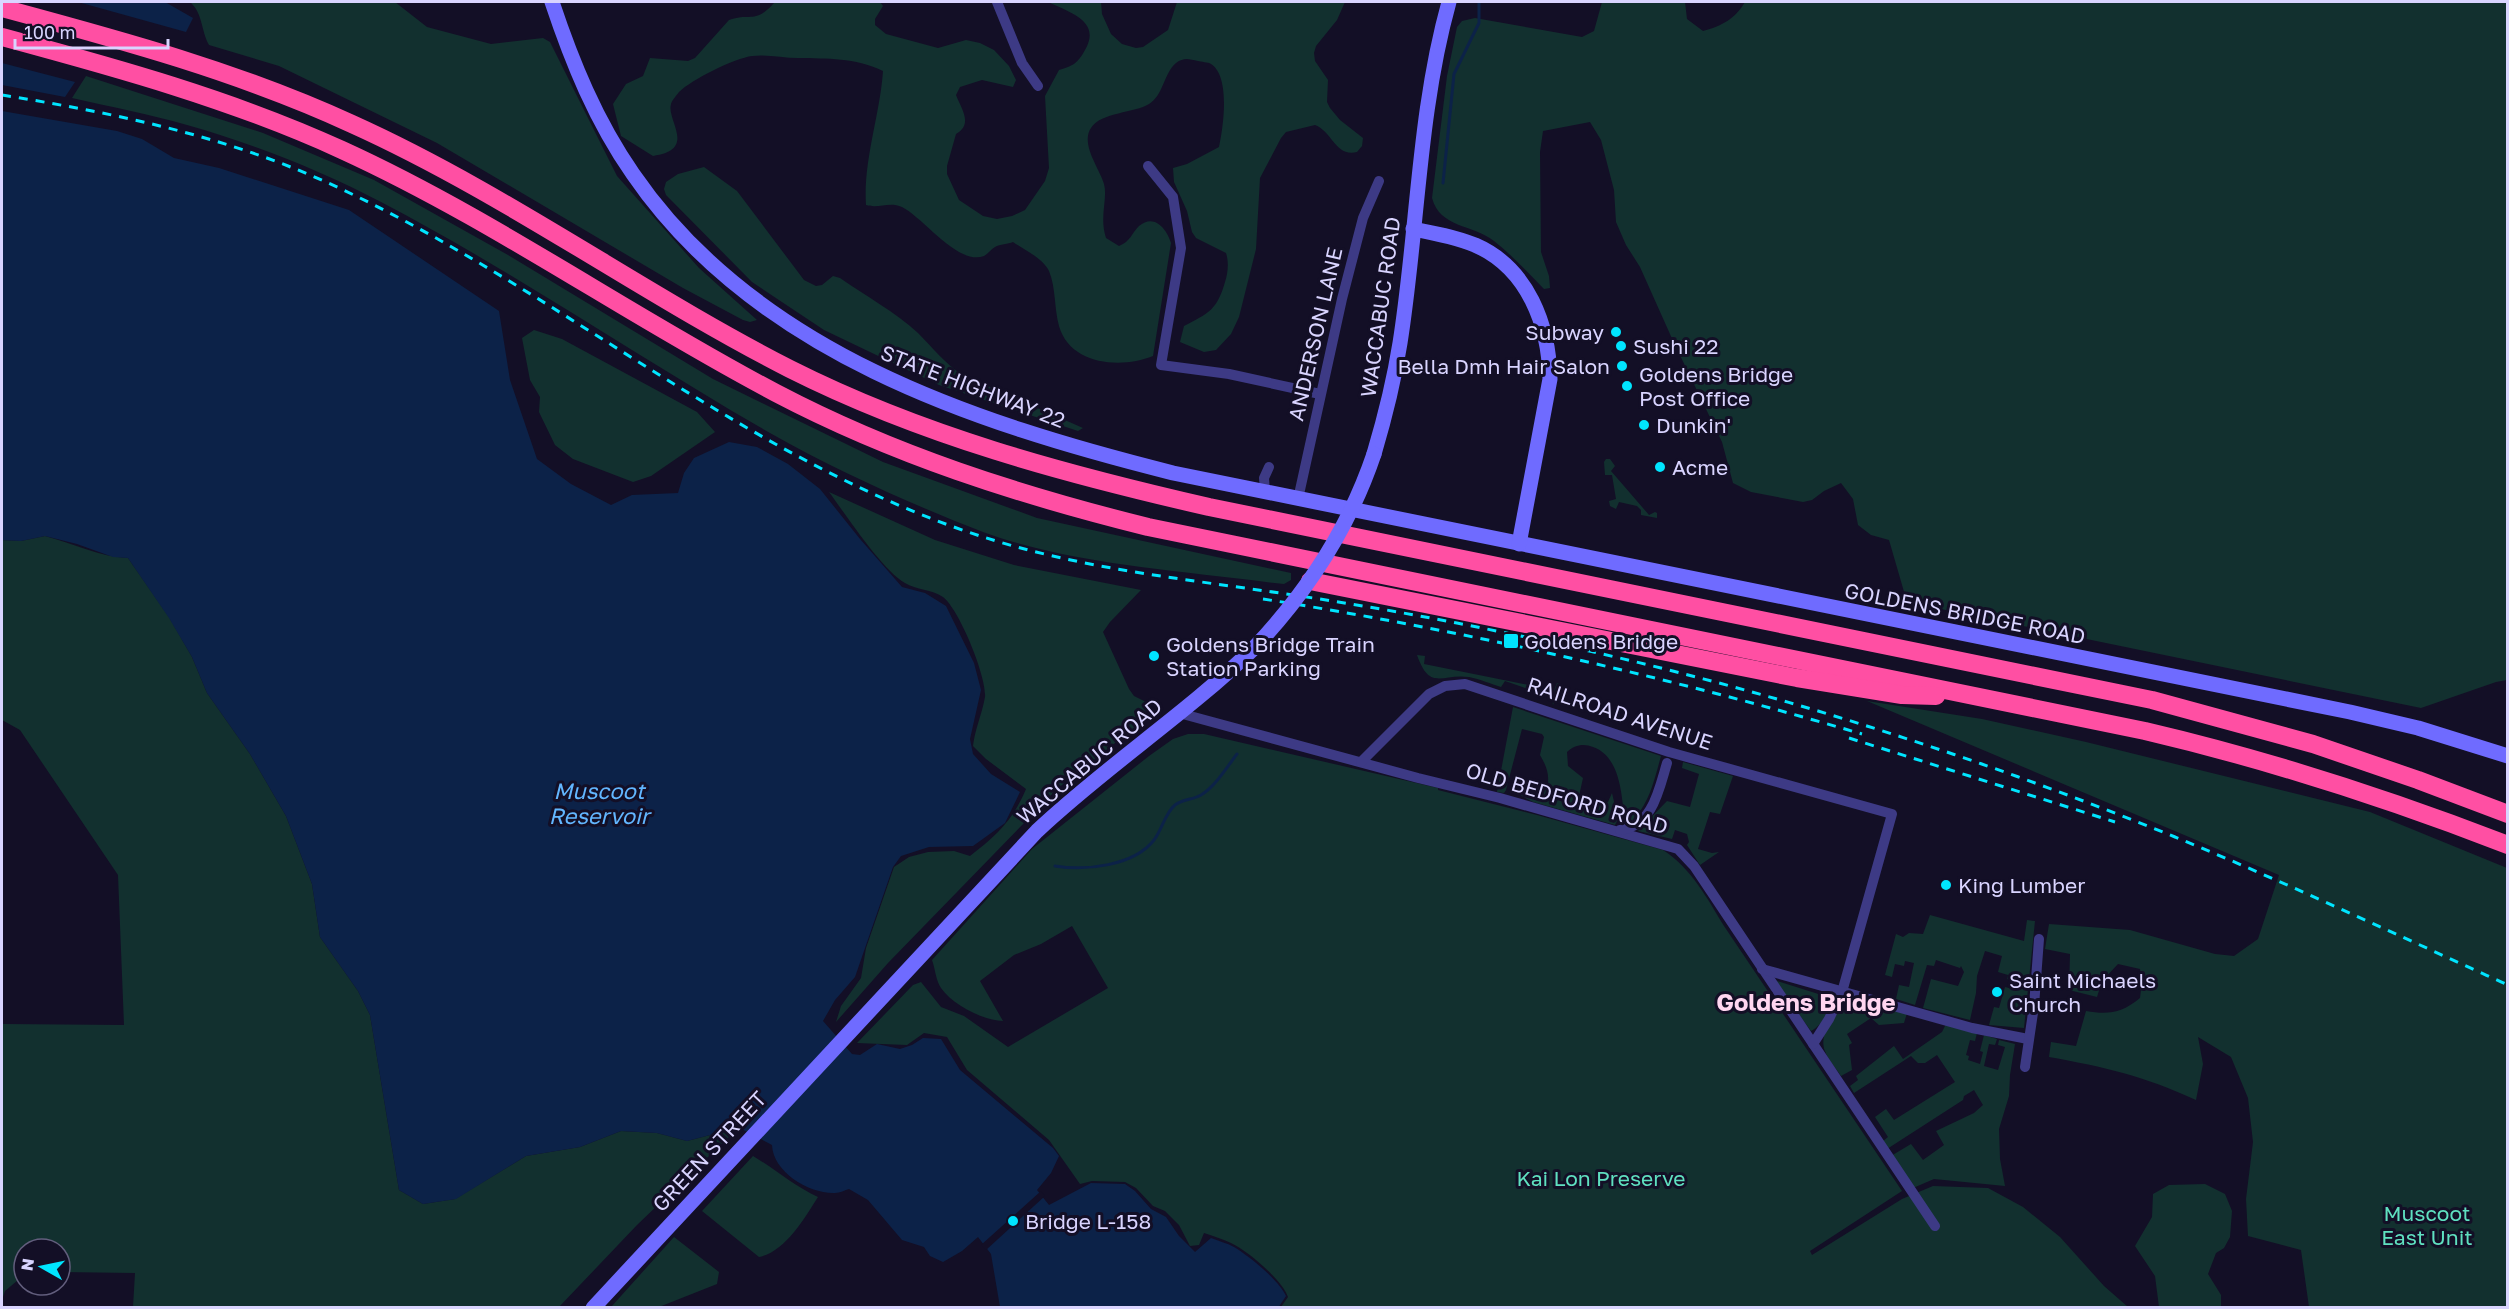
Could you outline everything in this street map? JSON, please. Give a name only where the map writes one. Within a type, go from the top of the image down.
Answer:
[{"type":"highway","points":[[2,8],[198,63],[260,85],[353,124],[468,183],[789,368],[890,414],[994,452],[1101,482],[1209,507],[2152,700],[2313,744],[2508,814]]},
{"type":"highway","points":[[2,37],[189,91],[260,116],[342,150],[454,207],[668,333],[777,393],[879,441],[986,482],[1050,502],[1148,527],[2145,731],[2230,752],[2356,790],[2508,845]]},
{"type":"highway","points":[[1310,581],[1775,674],[1902,695],[1977,696]]},
{"type":"main road","name":"STATE HIGHWAY 22","points":[[552,2],[585,89],[615,147],[666,216],[695,247],[742,290],[825,345],[885,377],[990,420],[1097,453],[1173,473],[1411,521]]},
{"type":"main road","name":"WACCABUC ROAD","points":[[857,1024],[1037,831],[1098,777],[1179,713],[1254,648],[1310,581],[1327,556],[1356,502],[1374,454],[1397,361],[1428,95],[1449,2]]},
{"type":"main road","points":[[1413,229],[1458,239],[1493,255],[1520,282],[1542,320],[1550,358],[1550,379],[1519,544]]},
{"type":"main road","name":"GOLDENS BRIDGE ROAD","points":[[1411,521],[2369,716],[2508,756]]},
{"type":"main road","name":"GREEN STREET","points":[[593,1308],[857,1024]]},
{"type":"street","points":[[997,2],[1022,63],[1038,86]]},
{"type":"street","points":[[1148,166],[1173,197],[1181,249],[1161,365],[1228,374],[1320,394]]},
{"type":"street","name":"ANDERSON LANE","points":[[1298,499],[1320,394],[1363,218],[1379,181]]},
{"type":"street","points":[[1265,492],[1264,478],[1269,467]]},
{"type":"street","name":"RAILROAD AVENUE","points":[[1361,762],[1429,694],[1444,686],[1465,684],[1669,752],[1892,814],[1842,992]]},
{"type":"street","name":"OLD BEDFORD ROAD","points":[[1179,713],[1678,849],[1694,866],[1935,1226]]},
{"type":"street","points":[[1614,831],[1631,829],[1642,822],[1650,811],[1667,763]]},
{"type":"street","points":[[2025,1067],[2034,1006],[2039,939]]},
{"type":"street","points":[[1762,969],[1972,1028],[2028,1039]]},
{"type":"street","points":[[1814,1044],[1842,992]]},
{"type":"green space","points":[[190,2],[395,2],[427,27],[491,44],[543,38],[550,42],[617,176],[699,268],[757,320],[750,322],[743,320],[683,288],[437,143],[279,66],[209,45],[200,17]]},
{"type":"green space","points":[[775,2],[880,2],[883,6],[875,19],[875,25],[886,34],[938,48],[966,40],[980,43],[994,50],[1009,66],[1016,80],[1013,87],[982,80],[960,87],[956,95],[965,121],[964,126],[956,134],[947,166],[947,174],[959,200],[983,216],[997,219],[1025,210],[1045,181],[1049,168],[1045,96],[1059,70],[1077,61],[1089,40],[1089,32],[1081,19],[1048,2],[1101,2],[1102,14],[1111,34],[1122,44],[1136,48],[1143,47],[1168,30],[1177,2],[1345,2],[1337,20],[1316,46],[1314,53],[1315,61],[1328,80],[1327,102],[1330,108],[1340,120],[1363,138],[1362,146],[1357,152],[1344,151],[1315,125],[1286,132],[1281,138],[1260,178],[1256,249],[1239,317],[1231,334],[1216,350],[1204,352],[1180,342],[1184,326],[1206,314],[1219,299],[1227,275],[1227,256],[1226,253],[1196,238],[1192,232],[1187,211],[1174,182],[1173,168],[1187,164],[1219,147],[1224,103],[1221,80],[1217,71],[1208,63],[1182,60],[1172,67],[1157,96],[1149,104],[1110,116],[1096,123],[1088,134],[1088,141],[1089,149],[1104,184],[1103,222],[1106,238],[1119,246],[1128,240],[1139,226],[1150,221],[1163,228],[1171,243],[1153,356],[1126,362],[1112,363],[1098,360],[1074,349],[1065,339],[1059,326],[1049,271],[1033,255],[1013,242],[997,246],[984,256],[974,257],[963,254],[952,248],[902,207],[866,205],[869,155],[883,71],[862,63],[841,60],[752,56],[725,65],[679,92],[672,102],[671,111],[677,141],[674,148],[666,153],[653,156],[621,136],[613,104],[626,84],[643,76],[650,58],[688,61],[695,58],[729,20],[757,16]]},
{"type":"green space","points":[[1602,2],[1685,2],[1687,19],[1703,31],[1727,21],[1745,2],[2507,2],[2507,680],[2421,708],[1907,602],[1889,540],[1871,535],[1858,525],[1853,499],[1841,483],[1812,500],[1803,502],[1751,492],[1733,483],[1722,442],[1640,267],[1626,245],[1616,222],[1614,190],[1601,140],[1590,122],[1543,131],[1540,152],[1541,252],[1549,276],[1550,288],[1544,289],[1494,241],[1442,215],[1432,198],[1447,76],[1457,27],[1462,21],[1475,18],[1582,37],[1594,31]]},
{"type":"green space","points":[[86,76],[263,133],[374,180],[508,255],[713,379],[883,462],[1037,518],[1291,573],[1291,580],[1284,584],[1087,559],[1016,543],[929,510],[848,473],[770,433],[480,257],[358,190],[262,149],[212,132],[158,117],[72,98]]},
{"type":"green space","points":[[704,167],[737,191],[804,280],[816,286],[822,285],[833,276],[840,278],[909,325],[945,361],[963,375],[1083,428],[1078,431],[939,385],[824,330],[752,282],[666,195],[664,189],[666,182],[678,174]]},
{"type":"green space","points":[[534,330],[562,339],[697,412],[715,432],[651,476],[633,482],[573,459],[555,445],[539,412],[540,397],[530,380],[522,338]]},
{"type":"green space","points":[[1610,459],[1615,466],[1611,471],[1649,515],[1655,512],[1657,518],[1641,515],[1641,510],[1637,506],[1619,502],[1616,509],[1610,506],[1609,501],[1616,499],[1612,475],[1605,475],[1604,462]]},
{"type":"green space","points":[[829,492],[935,540],[1014,565],[1141,590],[1103,632],[1129,689],[1134,696],[1150,704],[1151,711],[1144,720],[1057,789],[888,963],[836,1022],[841,1006],[861,978],[866,948],[894,867],[909,857],[928,852],[954,851],[970,856],[1003,826],[1016,810],[1026,789],[986,759],[973,746],[985,697],[984,687],[971,644],[957,615],[939,594],[905,583],[886,567]]},
{"type":"green space","points":[[45,536],[97,552],[128,558],[169,617],[192,657],[207,693],[250,754],[286,816],[312,884],[320,937],[358,991],[370,1015],[399,1190],[423,1204],[455,1199],[526,1156],[580,1147],[621,1131],[657,1133],[687,1141],[710,1135],[725,1126],[736,1126],[733,1133],[637,1225],[559,1307],[133,1307],[135,1273],[72,1272],[72,1237],[12,1237],[12,1285],[5,1291],[2,1300],[2,1024],[124,1025],[118,875],[20,730],[2,720],[2,540],[21,541]]},
{"type":"green space","points":[[1417,655],[1425,656],[1424,664],[1554,690],[1557,683],[1560,684],[1553,705],[1552,697],[1505,681],[1501,687],[1469,677],[1432,677],[1422,666]]},
{"type":"green space","name":"Muscoot East Unit","points":[[1867,701],[1982,719],[2086,742],[2370,812],[2507,868],[2507,1307],[2309,1307],[2301,1250],[2248,1236],[2246,1199],[2253,1142],[2248,1098],[2231,1057],[2198,1037],[2203,1064],[2196,1100],[2124,1073],[2049,1057],[2051,1042],[2076,1046],[2086,1011],[2108,1013],[2127,1007],[2140,998],[2142,982],[2140,969],[2118,964],[2102,981],[2097,997],[2069,990],[2070,954],[2045,949],[2049,924],[2130,930],[2215,954],[2234,956],[2258,939],[2279,875]]},
{"type":"green space","points":[[1513,707],[1661,756],[1649,795],[1633,820],[1625,826],[1619,780],[1610,760],[1603,752],[1590,746],[1576,746],[1567,752],[1568,766],[1583,778],[1579,796],[1608,802],[1612,793],[1618,819],[1615,825],[1533,802],[1520,795],[1517,790],[1518,783],[1547,789],[1548,779],[1546,767],[1540,755],[1544,737],[1542,734],[1522,729],[1506,790],[1504,793],[1497,792]]},
{"type":"green space","name":"Kai Lon Preserve","points":[[1188,734],[1204,734],[1438,788],[1438,790],[1663,850],[1673,857],[1698,884],[1902,1191],[1810,1251],[1812,1255],[1902,1199],[1933,1186],[1988,1188],[2023,1207],[2060,1237],[2104,1286],[2128,1307],[1281,1307],[1288,1297],[1285,1290],[1264,1267],[1238,1247],[1204,1233],[1199,1245],[1190,1246],[1179,1225],[1165,1211],[1153,1206],[1136,1188],[1125,1182],[1092,1181],[1080,1184],[1049,1140],[967,1070],[947,1037],[924,1033],[907,1045],[857,1043],[913,985],[921,982],[941,1007],[964,1016],[1008,1047],[1108,988],[1072,926],[1041,944],[1014,955],[980,981],[1003,1021],[977,1015],[960,1006],[946,994],[939,985],[932,960],[1032,849],[1149,756],[1173,739]]},
{"type":"green space","points":[[1683,762],[1733,776],[1720,814],[1710,812],[1698,849],[1712,853],[1719,852],[1700,865],[1687,845],[1689,842],[1687,834],[1675,830],[1672,839],[1638,831],[1667,801],[1690,807],[1699,774],[1682,768]]},
{"type":"green space","points":[[1930,915],[2024,941],[2027,920],[2035,921],[2024,1028],[1989,1025],[1994,1007],[1999,1008],[2005,987],[2009,988],[2012,981],[2007,979],[2008,975],[1998,972],[2002,956],[1985,951],[1977,976],[1970,1020],[1923,1008],[1931,979],[1958,986],[1964,972],[1961,966],[1960,968],[1936,960],[1934,966],[1927,965],[1915,1005],[1896,999],[1899,985],[1909,987],[1914,963],[1905,961],[1904,966],[1895,964],[1892,977],[1885,975],[1896,934],[1903,937],[1909,933],[1923,934]]},
{"type":"green space","points":[[1774,980],[1831,998],[1828,1013],[1819,1025],[1811,1031]]},
{"type":"green space","points":[[1855,1001],[1867,1001],[1907,1013],[1904,1023],[1879,1025],[1871,1018],[1847,1034],[1852,1043],[1849,1045],[1852,1070],[1841,1076],[1826,1054],[1823,1044],[1824,1036],[1836,1015]]},
{"type":"green space","points":[[1946,1024],[1977,1033],[1975,1041],[1970,1040],[1966,1055],[1969,1056],[1968,1060],[1980,1064],[1984,1035],[1997,1039],[1995,1045],[1989,1044],[1984,1066],[1998,1070],[2005,1047],[1998,1045],[1999,1040],[2015,1044],[2009,1096],[1999,1129],[2000,1159],[2005,1186],[1934,1179],[1913,1188],[1891,1156],[1911,1144],[1923,1160],[1944,1145],[1936,1131],[1974,1113],[1983,1105],[1974,1090],[1964,1096],[1963,1100],[1887,1149],[1882,1142],[1888,1137],[1875,1117],[1886,1109],[1894,1120],[1955,1082],[1937,1055],[1925,1063],[1918,1063],[1911,1056],[1854,1093],[1850,1086],[1858,1080],[1856,1076],[1894,1046],[1903,1059],[1942,1032]]},
{"type":"green space","points":[[753,1156],[818,1197],[785,1242],[777,1249],[759,1257],[702,1211]]},
{"type":"green space","points":[[2205,1184],[2225,1194],[2232,1211],[2230,1237],[2224,1248],[2216,1253],[2208,1274],[2221,1295],[2221,1307],[2159,1307],[2155,1276],[2135,1246],[2152,1217],[2153,1194],[2169,1185]]},
{"type":"green space","points":[[674,1237],[719,1272],[717,1284],[659,1307],[612,1306]]},
{"type":"water","points":[[78,2],[165,2],[193,18],[186,32]]},
{"type":"water","points":[[2,63],[75,82],[65,97],[2,85]]},
{"type":"water","name":"Muscoot Reservoir","points":[[2,111],[117,131],[142,139],[174,158],[219,168],[349,210],[499,311],[510,380],[537,459],[571,484],[611,505],[632,495],[678,493],[684,473],[694,458],[729,442],[757,447],[788,464],[820,489],[902,587],[925,593],[946,606],[974,663],[981,690],[970,739],[973,754],[991,774],[1020,792],[1005,823],[973,846],[929,847],[901,856],[893,867],[855,977],[835,1000],[823,1021],[852,1054],[860,1055],[877,1044],[900,1049],[923,1038],[941,1039],[960,1070],[1053,1148],[1059,1156],[1051,1173],[1037,1190],[1049,1205],[1091,1183],[1125,1184],[1135,1191],[1151,1209],[1166,1217],[1179,1236],[1195,1252],[1211,1238],[1234,1247],[1255,1262],[1277,1283],[1286,1296],[1278,1308],[1000,1307],[991,1254],[978,1237],[962,1251],[943,1262],[930,1256],[924,1247],[902,1240],[868,1200],[849,1189],[837,1193],[825,1192],[814,1190],[794,1180],[779,1164],[772,1145],[736,1126],[725,1126],[710,1135],[687,1141],[657,1133],[621,1131],[580,1147],[526,1156],[456,1199],[423,1204],[399,1190],[370,1015],[358,991],[320,937],[312,884],[286,816],[250,754],[207,693],[192,657],[169,618],[128,558],[113,557],[45,536],[21,541],[2,540]]},
{"type":"pier","name":"Bridge L-158","points":[[1041,1191],[1045,1196],[986,1250],[981,1245]]},
{"type":"waterway","points":[[1443,183],[1454,74],[1479,23],[1479,2]]},
{"type":"waterway","points":[[1055,866],[1094,867],[1134,856],[1154,840],[1172,808],[1178,803],[1198,797],[1211,787],[1237,754]]},
{"type":"railway","points":[[2,95],[167,128],[247,151],[326,182],[406,222],[484,266],[712,407],[789,451],[868,492],[951,526],[1036,552],[1078,562],[1370,607],[1522,636],[1672,671],[1818,711],[1962,757],[2105,809],[2300,891],[2508,985]]},
{"type":"railway","points":[[1263,599],[1413,625],[1565,657],[1715,693],[1862,734]]},
{"type":"railway","points":[[1849,738],[2115,822]]},
{"type":"place","name":"Subway","points":[[1616,332]]},
{"type":"place","name":"Sushi 22","points":[[1621,346]]},
{"type":"place","name":"Bella Dmh Hair Salon","points":[[1622,366]]},
{"type":"place","name":"Goldens Bridge Post Office","points":[[1627,386]]},
{"type":"place","name":"Dunkin'","points":[[1644,425]]},
{"type":"place","name":"Acme","points":[[1660,467]]},
{"type":"place","name":"Goldens Bridge","points":[[1511,641]]},
{"type":"place","name":"Goldens Bridge Train Station Parking","points":[[1154,656]]},
{"type":"place","name":"King Lumber","points":[[1946,885]]},
{"type":"place","name":"Saint Michaels Church","points":[[1997,992]]},
{"type":"place","name":"Bridge L-158","points":[[1013,1221]]},
{"type":"district","name":"Goldens Bridge","points":[[1806,1001]]}]
